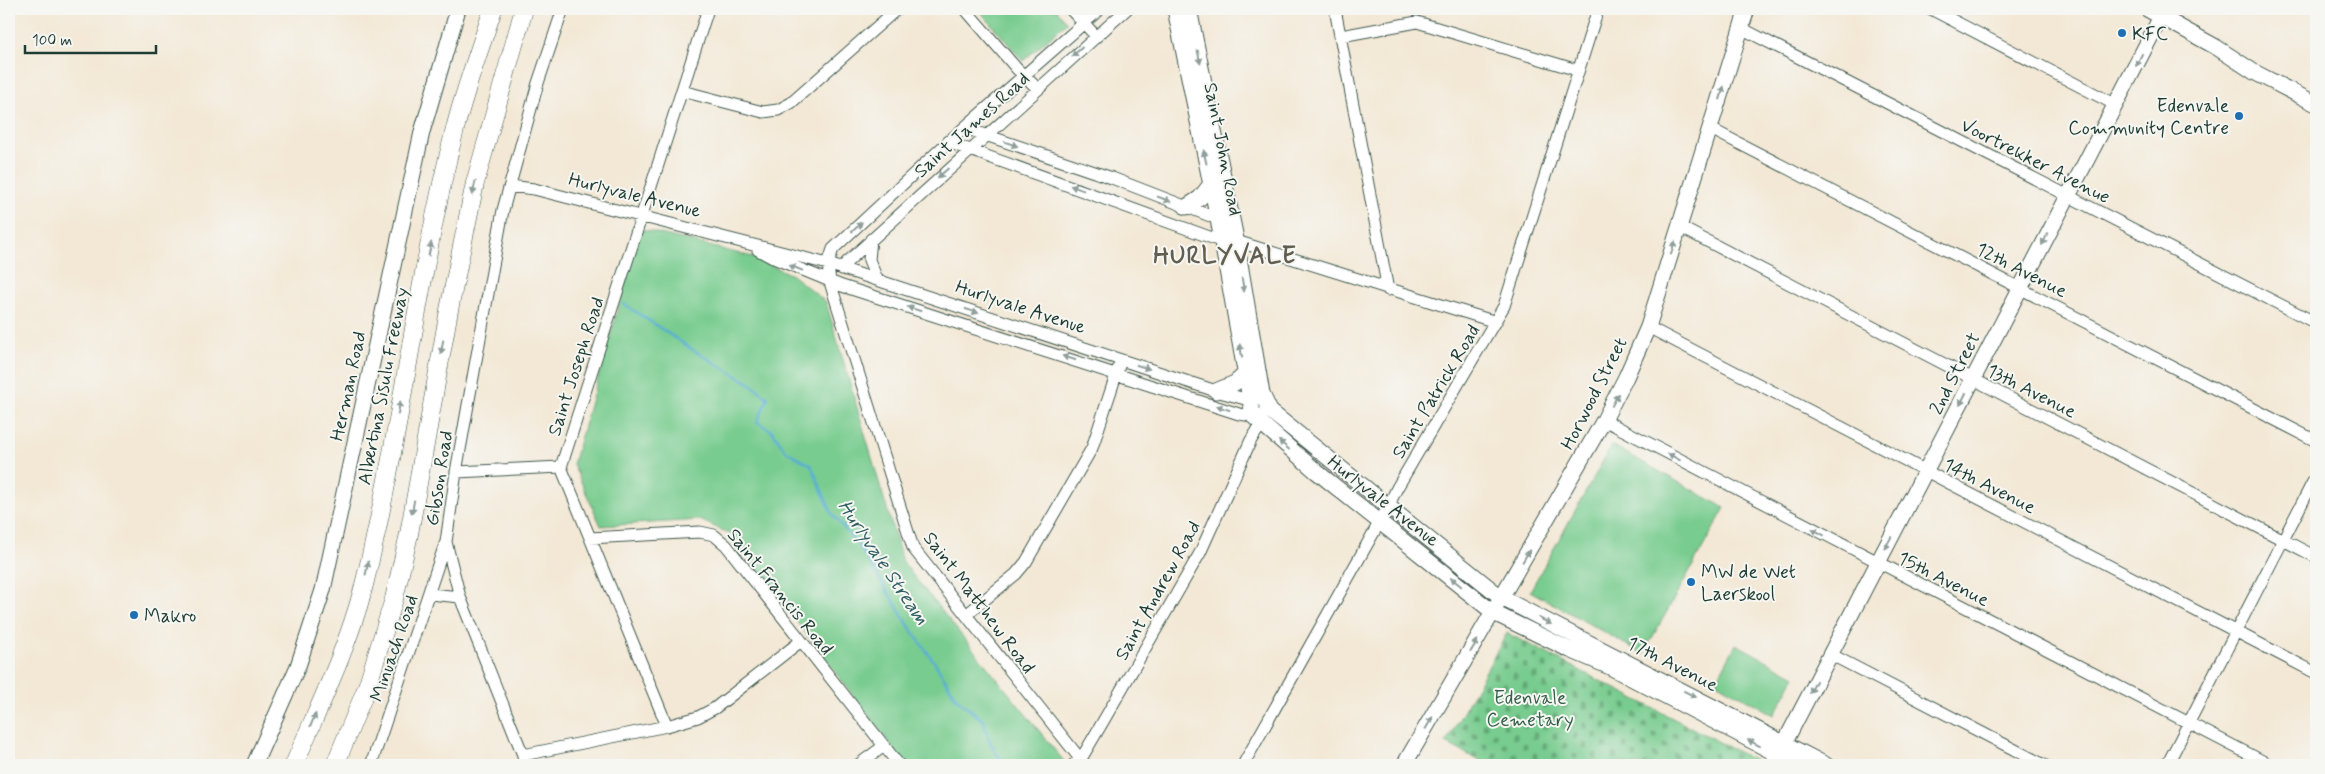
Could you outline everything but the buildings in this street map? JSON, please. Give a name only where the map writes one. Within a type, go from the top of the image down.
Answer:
[{"type":"highway","points":[[455,128],[465,73],[483,9]]},
{"type":"highway","name":"Albertina Sisulu Freeway","points":[[294,765],[335,669],[362,590],[386,483],[420,296],[455,128],[493,9]]},
{"type":"highway","points":[[335,765],[368,687],[394,599],[409,534],[449,310],[486,140],[524,9]]},
{"type":"highway","points":[[486,140],[534,9]]},
{"type":"main road","name":"Herman Road","points":[[254,765],[298,666],[323,590],[422,132],[458,9]]},
{"type":"main road","name":"Saint John Road","points":[[1175,9],[1218,219],[1232,241]]},
{"type":"main road","name":"Saint John Road","points":[[1189,9],[1232,241],[1252,372],[1257,421]]},
{"type":"main road","name":"Horwood Street","points":[[1404,765],[1494,613],[1604,420],[1626,377],[1648,327],[1747,9]]},
{"type":"main road","points":[[2147,9],[2164,11],[2254,72],[2316,104]]},
{"type":"main road","name":"2nd Street","points":[[1778,755],[2164,11]]},
{"type":"main road","points":[[1186,207],[1200,198],[1211,184]]},
{"type":"main road","points":[[1216,391],[1235,383],[1252,372],[1271,402],[1295,431]]},
{"type":"main road","name":"Hurlyvale Avenue","points":[[1255,397],[1502,598]]},
{"type":"main road","name":"Hurlyvale Avenue","points":[[1257,421],[1316,472],[1494,613]]},
{"type":"main road","name":"17th Avenue","points":[[1502,598],[1778,755],[1826,765]]},
{"type":"main road","name":"17th Avenue","points":[[1494,613],[1610,667],[1798,765]]},
{"type":"street","name":"Gibson Road","points":[[524,760],[460,597],[446,542],[456,472],[503,210],[538,83],[563,9]]},
{"type":"street","name":"Saint Joseph Road","points":[[561,468],[708,9]]},
{"type":"street","points":[[682,91],[763,112],[778,110],[792,103],[897,9]]},
{"type":"street","points":[[965,9],[1017,69],[1037,88]]},
{"type":"street","points":[[1070,9],[1096,36]]},
{"type":"street","name":"Saint James Road","points":[[828,264],[833,249],[948,142],[1100,9]]},
{"type":"street","name":"Saint James Road","points":[[842,269],[871,239],[985,135],[1127,9]]},
{"type":"street","points":[[1335,9],[1388,290]]},
{"type":"street","name":"Saint Patrick Road","points":[[1243,765],[1397,488],[1496,322],[1506,301],[1598,9]]},
{"type":"street","points":[[1931,9],[2116,104]]},
{"type":"street","points":[[1341,36],[1417,22],[1578,70]]},
{"type":"street","name":"Voortrekker Avenue","points":[[1741,28],[2316,323]]},
{"type":"street","points":[[965,128],[1112,178],[1218,219]]},
{"type":"street","name":"12th Avenue","points":[[1711,129],[2316,441]]},
{"type":"street","points":[[948,142],[1232,241],[1496,322]]},
{"type":"street","points":[[1105,198],[1112,178]]},
{"type":"street","name":"Hurlyvale Avenue","points":[[510,186],[534,189],[811,259],[1216,391],[1255,397]]},
{"type":"street","name":"13th Avenue","points":[[1680,227],[2316,557]]},
{"type":"street","points":[[871,239],[869,260],[877,279]]},
{"type":"street","name":"Hurlyvale Avenue","points":[[750,245],[771,257],[830,282],[1257,421],[1270,411]]},
{"type":"street","points":[[811,259],[833,249]]},
{"type":"street","name":"Saint Matthew Road","points":[[828,264],[830,282],[870,406],[908,536],[920,558],[1080,763]]},
{"type":"street","name":"Saint Matthew Road","points":[[842,269],[844,328]]},
{"type":"street","name":"14th Avenue","points":[[1648,327],[2316,673]]},
{"type":"street","points":[[966,616],[1016,574],[1026,562],[1092,448],[1121,360]]},
{"type":"street","name":"15th Avenue","points":[[1604,420],[2270,765]]},
{"type":"street","name":"Saint Andrew Road","points":[[1080,763],[1200,553],[1251,440],[1257,421]]},
{"type":"street","points":[[456,472],[561,468],[667,726]]},
{"type":"street","points":[[2167,765],[2316,476]]},
{"type":"street","name":"Saint Francis Road","points":[[590,538],[700,532],[714,535],[726,545],[899,765]]},
{"type":"street","name":"Minuach Road","points":[[371,765],[446,542]]},
{"type":"street","points":[[430,594],[460,597]]},
{"type":"street","points":[[524,760],[698,717],[715,708],[801,641]]},
{"type":"street","points":[[1830,654],[2044,765]]},
{"type":"street","points":[[858,765],[884,746]]},
{"type":"green space","points":[[978,9],[1056,9],[1067,22],[1023,61]]},
{"type":"green space","points":[[641,229],[753,257],[792,275],[826,302],[902,560],[1067,765],[906,765],[730,534],[700,520],[601,526],[573,464]]},
{"type":"green space","points":[[1612,445],[1725,508],[1643,654],[1530,591]]},
{"type":"green space","name":"Edenvale Cemetary","points":[[1507,633],[1760,763],[1759,765],[1488,765],[1446,743]]},
{"type":"green space","points":[[1736,644],[1795,676],[1774,715],[1716,682]]},
{"type":"waterway","name":"Hurlyvale Stream","points":[[624,304],[693,350],[751,384],[768,398],[757,422],[772,431],[786,451],[811,465],[832,514],[859,546],[957,699],[984,721],[988,738],[996,753],[1007,765]]},
{"type":"place","name":"KFC","points":[[2122,33]]},
{"type":"place","name":"Edenvale Community Centre","points":[[2239,116]]},
{"type":"place","name":"MW de Wet Laerskool","points":[[1691,582]]},
{"type":"place","name":"Makro","points":[[134,615]]},
{"type":"district","name":"HURLYVALE","points":[[1225,255]]}]
